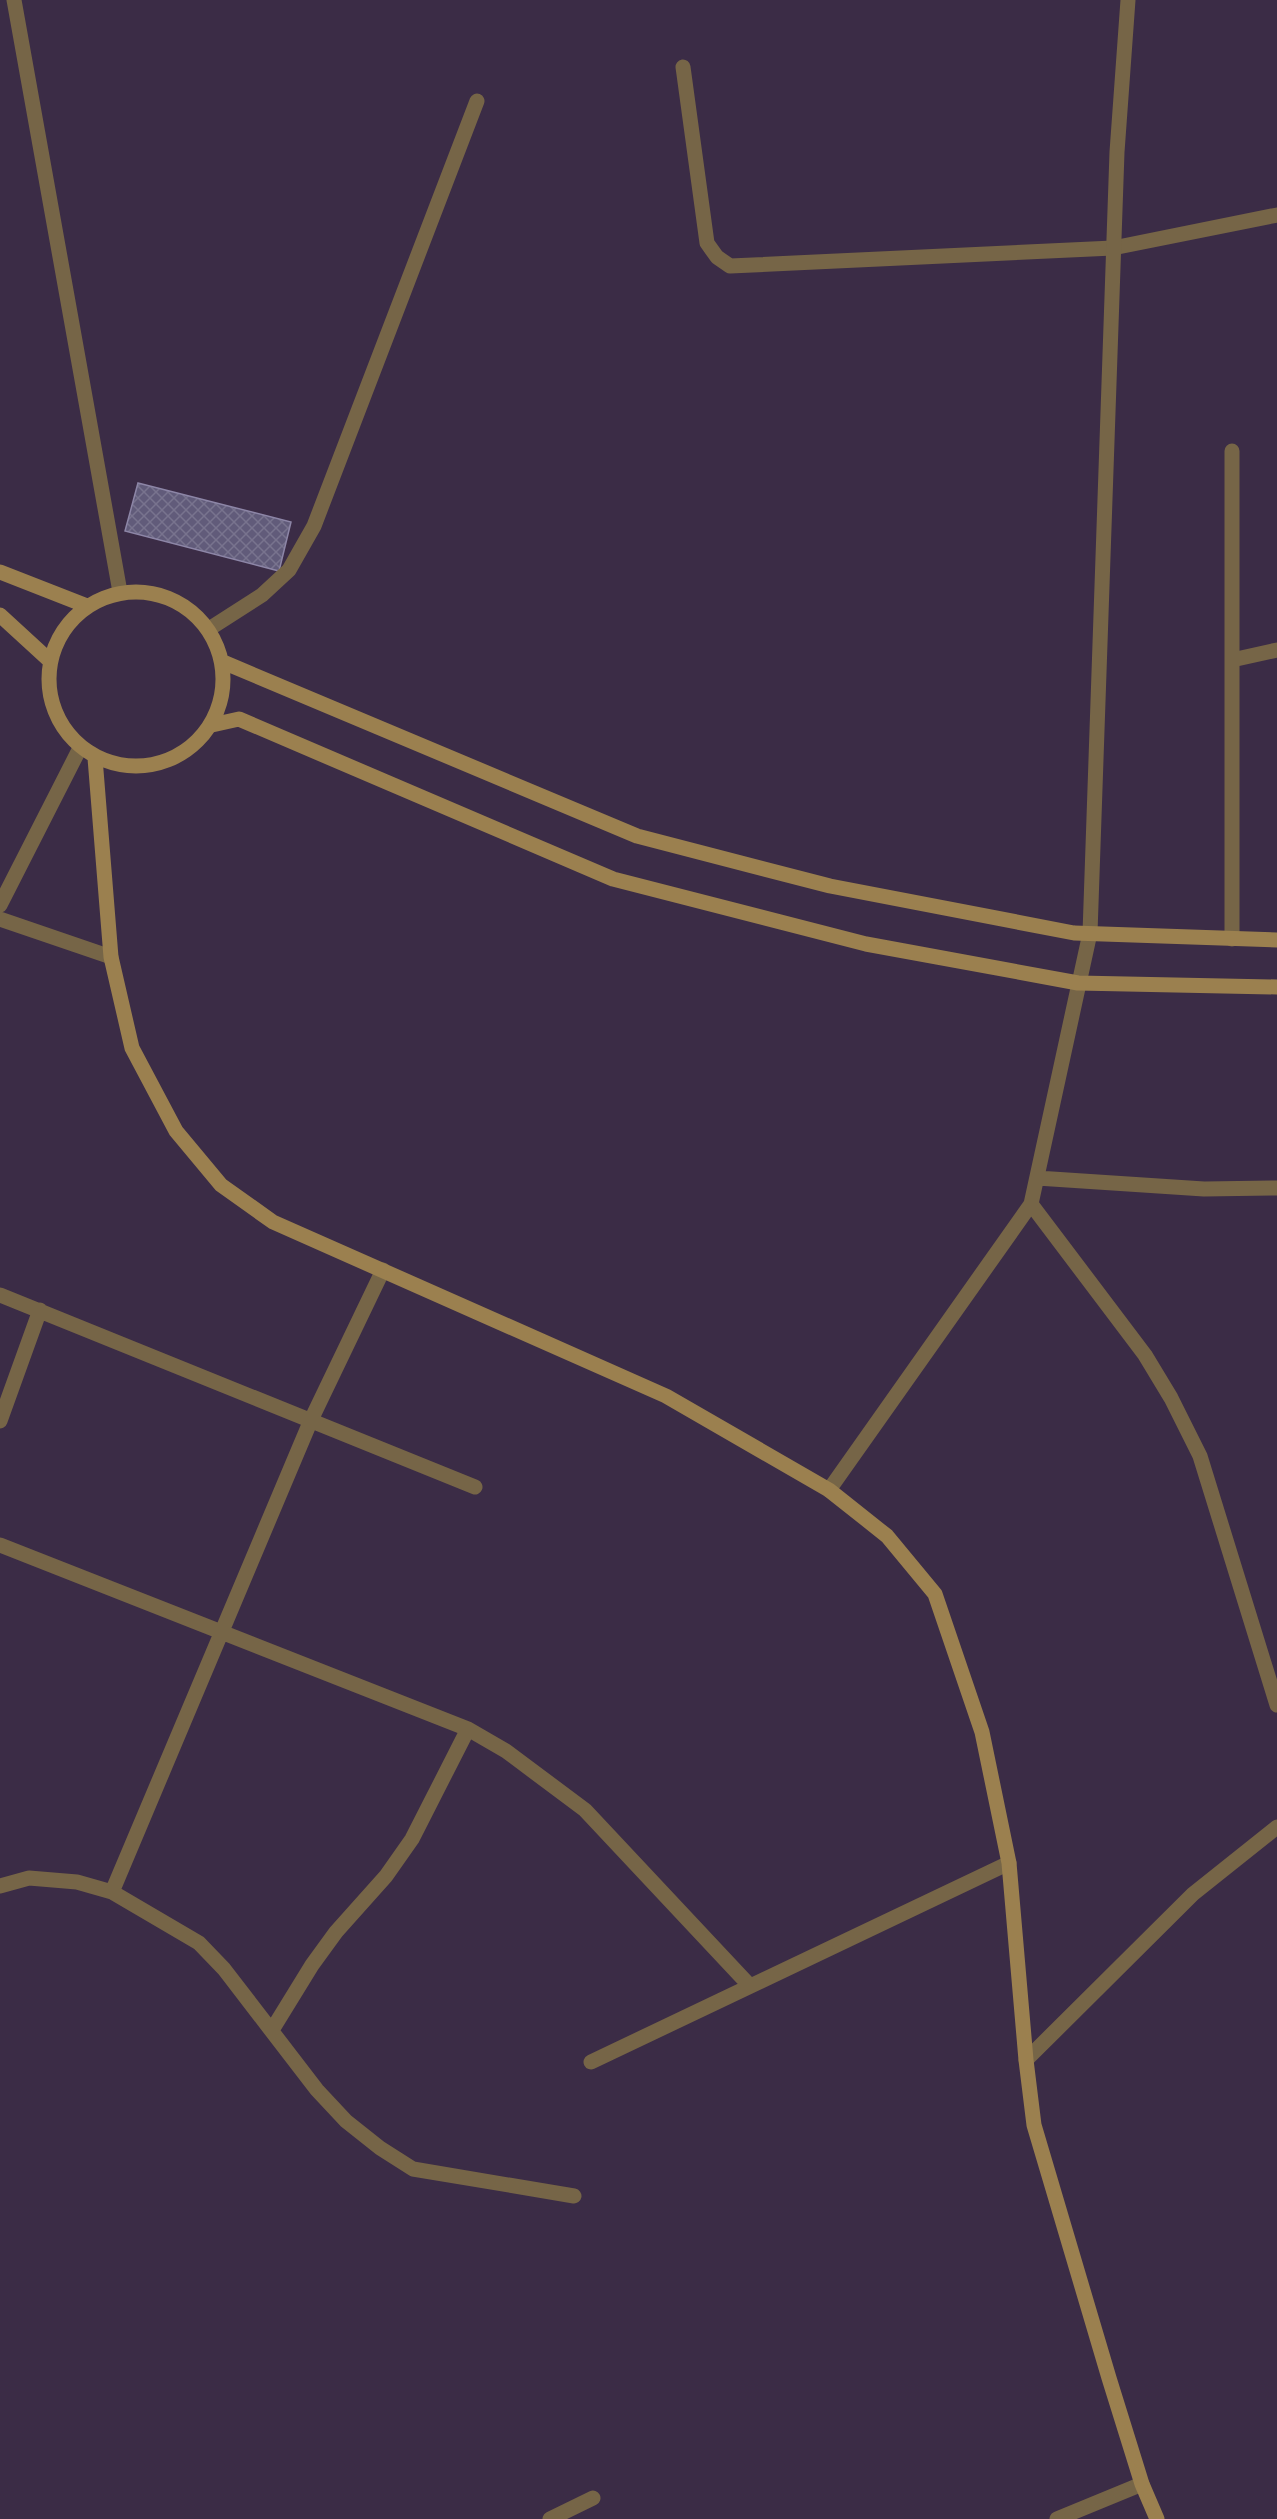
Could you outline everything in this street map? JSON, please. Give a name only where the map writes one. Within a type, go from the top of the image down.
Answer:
[{"type":"main road","points":[[0,572],[87,606]]},
{"type":"main road","points":[[120,592],[152,592],[174,599],[209,629],[223,662],[223,696],[212,725],[184,753],[152,766],[95,758],[80,748],[60,727],[49,696],[49,660],[62,630],[87,606],[120,592]]},
{"type":"main road","points":[[0,615],[49,660]]},
{"type":"main road","points":[[223,662],[638,836],[830,886],[1074,933],[1277,940]]},
{"type":"main road","points":[[212,725],[238,719],[613,879],[866,944],[1078,983],[1277,987]]},
{"type":"main road","points":[[95,758],[111,957],[132,1048],[176,1131],[221,1185],[273,1222],[666,1396],[829,1490],[887,1536],[935,1594],[982,1732],[1009,1863],[1034,2125],[1142,2484],[1157,2519]]},
{"type":"street","points":[[14,0],[120,592]]},
{"type":"street","points":[[829,1490],[1031,1204],[1090,933],[1113,248],[1117,152],[1128,0]]},
{"type":"street","points":[[682,67],[707,243],[717,257],[730,266],[1113,248],[1277,215]]},
{"type":"street","points":[[209,629],[262,595],[289,570],[314,526],[477,101]]},
{"type":"street","points":[[1232,451],[1232,939]]},
{"type":"street","points":[[1232,660],[1277,650]]},
{"type":"street","points":[[0,905],[80,748]]},
{"type":"street","points":[[0,919],[111,957]]},
{"type":"street","points":[[1037,1178],[1204,1189],[1277,1188]]},
{"type":"street","points":[[1031,1204],[1145,1355],[1171,1398],[1200,1456],[1277,1705]]},
{"type":"street","points":[[112,1892],[310,1420],[383,1270]]},
{"type":"street","points":[[0,1295],[475,1487]]},
{"type":"street","points":[[0,1421],[40,1310]]},
{"type":"street","points":[[0,1545],[468,1729],[506,1751],[585,1810],[750,1986]]},
{"type":"street","points":[[272,2030],[312,1965],[336,1932],[386,1876],[412,1839],[468,1729]]},
{"type":"street","points":[[1026,2060],[1193,1894],[1277,1827]]},
{"type":"street","points":[[591,2062],[1009,1863]]},
{"type":"street","points":[[0,1886],[29,1878],[55,1878],[112,1892],[199,1944],[224,1969],[317,2090],[346,2121],[380,2148],[413,2169],[574,2196]]},
{"type":"street","points":[[1057,2519],[1142,2484]]},
{"type":"street","points":[[550,2519],[592,2498]]},
{"type":"building","points":[[138,483],[291,522],[279,571],[125,531]]}]
